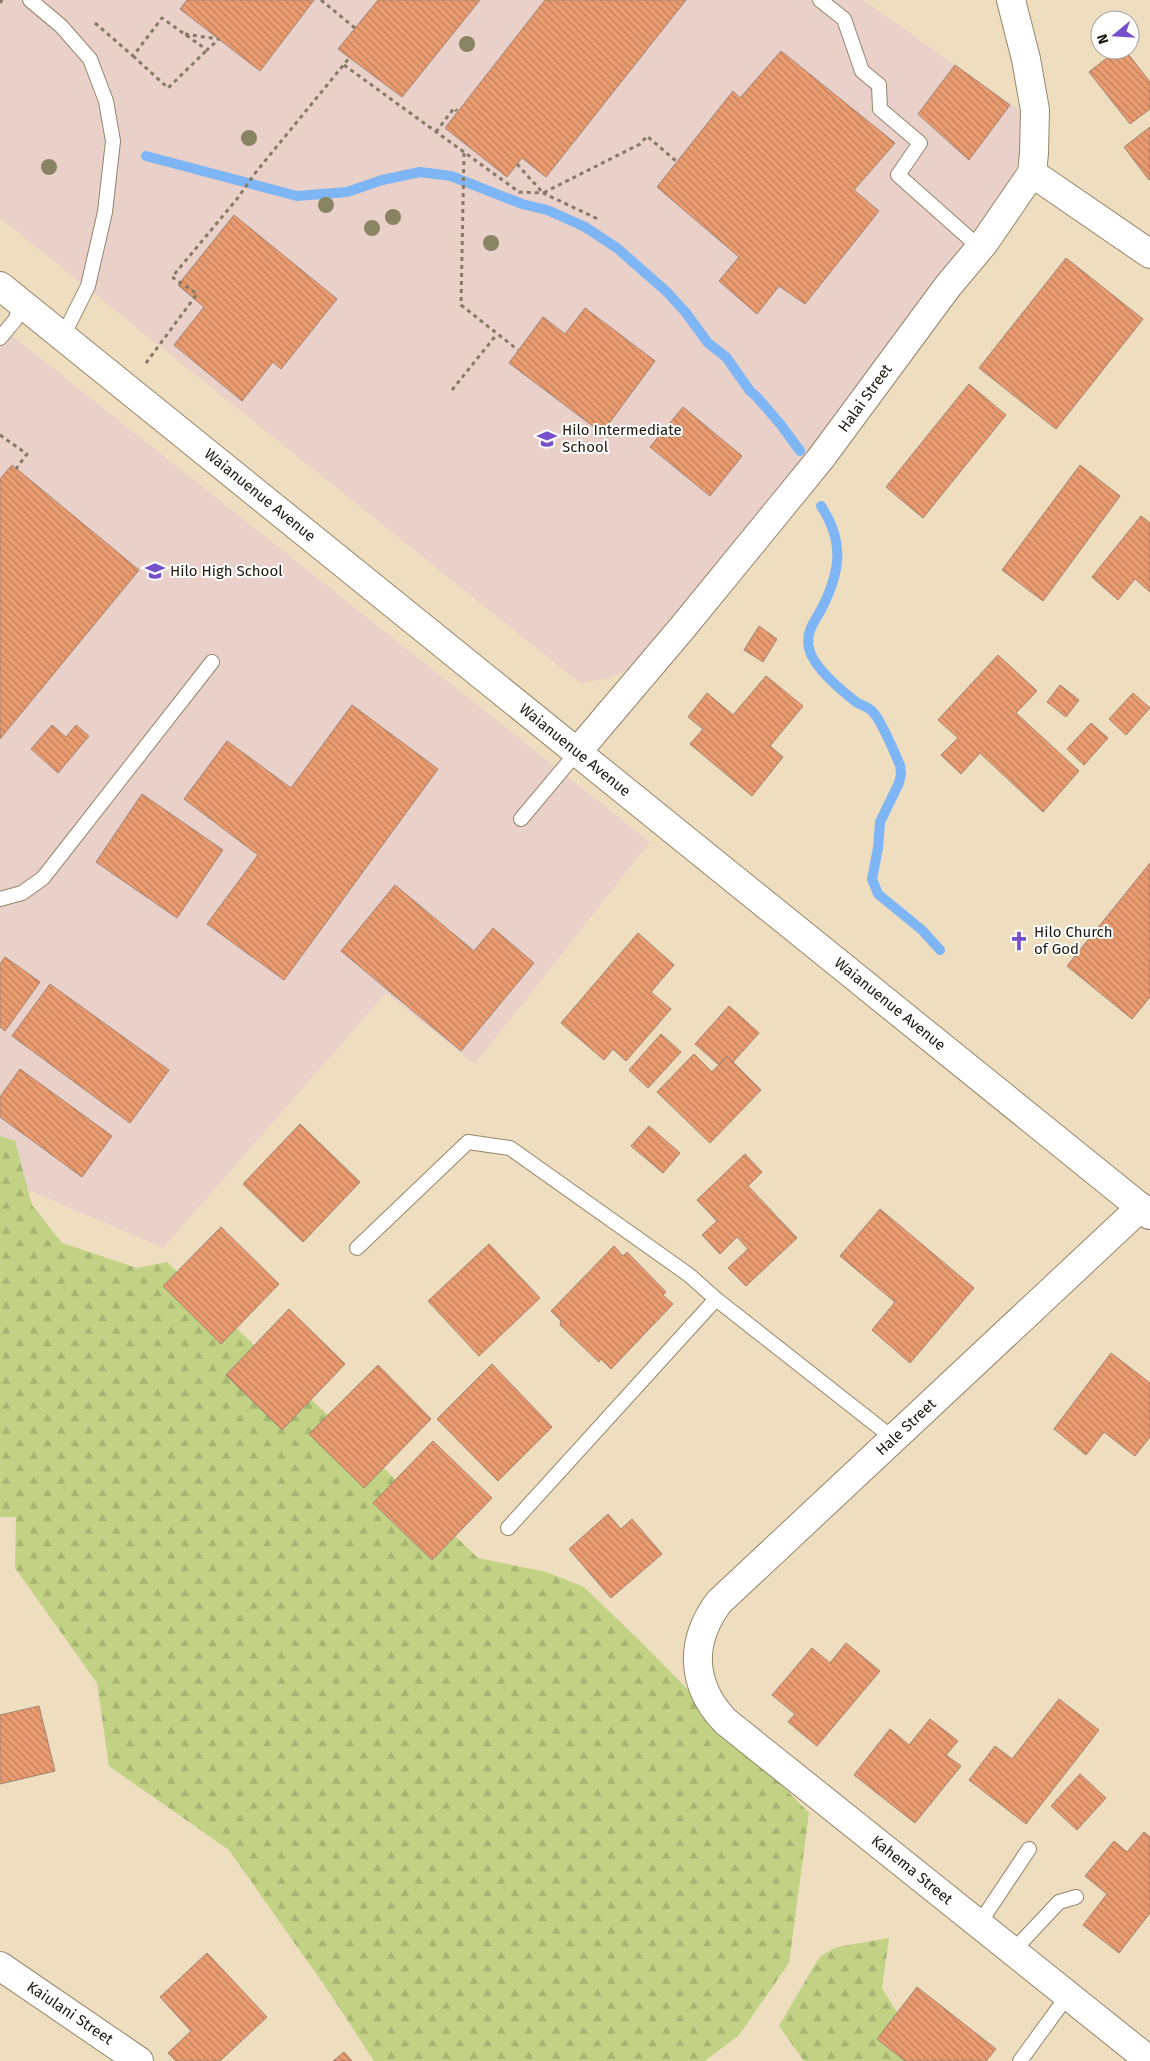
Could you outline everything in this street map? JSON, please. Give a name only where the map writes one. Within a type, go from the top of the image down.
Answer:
[{"type":"street","points":[[1011,0],[1026,59],[1035,110],[1032,173],[1150,254]]},
{"type":"street","name":"Halai Street","points":[[578,751],[821,458],[1032,173]]},
{"type":"street","name":"Waianuenue Avenue","points":[[0,286],[578,751],[1145,1211]]},
{"type":"street","name":"Hale Street","points":[[698,1663],[698,1646],[702,1630],[719,1602],[894,1439],[1145,1211]]},
{"type":"street","name":"Kahema Street","points":[[698,1663],[700,1679],[706,1695],[714,1709],[725,1721],[1150,2061]]},
{"type":"street","name":"Kaiulani Street","points":[[0,1966],[139,2061]]},
{"type":"lane","points":[[30,0],[61,26],[90,59],[106,102],[113,141],[105,212],[88,286],[63,336]]},
{"type":"lane","points":[[820,0],[844,19],[862,72],[879,85],[880,110],[920,143],[898,175],[979,247]]},
{"type":"lane","points":[[0,338],[15,320],[22,304]]},
{"type":"lane","points":[[0,899],[22,894],[43,878],[212,662]]},
{"type":"lane","points":[[521,819],[578,751]]},
{"type":"lane","points":[[357,1248],[468,1142],[510,1148],[689,1275],[716,1299],[894,1439]]},
{"type":"lane","points":[[508,1528],[716,1299]]},
{"type":"lane","points":[[979,1924],[1029,1849]]},
{"type":"lane","points":[[1013,1951],[1059,1902],[1076,1897]]},
{"type":"lane","points":[[1020,2061],[1068,1995]]},
{"type":"path","points":[[321,0],[355,28]]},
{"type":"path","points":[[133,56],[162,18],[207,50],[219,39]]},
{"type":"path","points":[[90,19],[168,88],[219,39]]},
{"type":"path","points":[[184,34],[219,39]]},
{"type":"path","points":[[127,388],[197,294],[172,277],[350,57]]},
{"type":"path","points":[[344,65],[519,192],[543,193],[598,218]]},
{"type":"path","points":[[436,132],[454,108],[457,111]]},
{"type":"path","points":[[543,193],[640,144],[647,136],[677,162]]},
{"type":"path","points":[[464,152],[461,305],[518,350]]},
{"type":"path","points":[[517,164],[543,193]]},
{"type":"path","points":[[452,390],[497,334]]},
{"type":"path","points":[[0,435],[27,454],[16,468]]},
{"type":"shaded area","name":"Hilo Intermediate School","points":[[0,0],[863,0],[1022,112],[1022,149],[1007,195],[645,661],[610,678],[580,683],[0,218]]},
{"type":"shaded area","name":"Hilo High School","points":[[0,326],[650,842],[475,1064],[386,993],[163,1248],[0,1178]]},
{"type":"green space","points":[[0,1136],[15,1141],[32,1205],[62,1243],[137,1268],[167,1262],[478,1558],[546,1572],[584,1587],[640,1641],[809,1813],[789,1963],[739,2035],[705,2061],[374,2061],[329,1992],[229,1850],[109,1766],[97,1683],[15,1568],[16,1517],[0,1517]]},
{"type":"green space","points":[[889,1938],[882,1988],[927,2061],[804,2061],[779,2026],[818,1959],[837,1947]]},
{"type":"building","points":[[187,0],[314,0],[260,71],[180,9]]},
{"type":"building","points":[[378,0],[480,0],[402,97],[338,49]]},
{"type":"building","points":[[545,0],[686,0],[546,177],[522,158],[507,177],[445,128]]},
{"type":"building","points":[[781,51],[895,143],[854,190],[879,211],[805,304],[779,286],[757,314],[719,281],[739,257],[657,187],[733,91],[740,98]]},
{"type":"building","points":[[1104,60],[1133,60],[1150,82],[1150,109],[1130,124],[1089,72]]},
{"type":"building","points":[[955,65],[1010,105],[969,160],[918,114]]},
{"type":"building","points":[[1150,127],[1150,179],[1149,180],[1124,147]]},
{"type":"building","points":[[234,215],[337,299],[281,369],[273,362],[242,401],[174,345],[204,307],[178,285]]},
{"type":"building","points":[[1066,258],[1143,319],[1056,429],[979,368]]},
{"type":"building","points":[[585,308],[655,361],[602,433],[509,363],[543,317],[565,334]]},
{"type":"building","points":[[969,384],[1006,415],[923,518],[886,487]]},
{"type":"building","points":[[683,407],[742,456],[710,496],[650,447]]},
{"type":"building","points":[[12,465],[139,570],[0,739],[0,479]]},
{"type":"building","points":[[1080,465],[1120,496],[1043,601],[1002,570]]},
{"type":"building","points":[[1141,516],[1150,523],[1150,592],[1135,579],[1118,600],[1092,577]]},
{"type":"building","points":[[759,626],[777,639],[763,662],[744,650]]},
{"type":"building","points":[[998,655],[1037,691],[1016,713],[1079,771],[1043,812],[980,753],[961,774],[941,755],[958,738],[938,720]]},
{"type":"building","points":[[766,676],[803,706],[770,746],[783,757],[752,796],[690,744],[703,729],[688,717],[707,693],[733,715]]},
{"type":"building","points":[[1060,685],[1079,700],[1066,717],[1047,702]]},
{"type":"building","points":[[1133,693],[1150,708],[1126,735],[1109,719]]},
{"type":"building","points":[[352,705],[438,769],[284,980],[207,924],[258,855],[184,799],[227,741],[291,788]]},
{"type":"building","points":[[1091,723],[1108,738],[1084,765],[1067,749]]},
{"type":"building","points":[[52,725],[66,737],[76,725],[89,736],[58,773],[31,749]]},
{"type":"building","points":[[142,794],[223,850],[177,918],[96,862]]},
{"type":"building","points":[[1150,863],[1150,997],[1132,1019],[1067,966]]},
{"type":"building","points":[[395,885],[474,951],[493,928],[534,963],[461,1051],[341,951]]},
{"type":"building","points":[[638,933],[674,965],[651,992],[671,1009],[626,1061],[613,1049],[604,1060],[561,1023]]},
{"type":"building","points":[[5,957],[40,982],[5,1031],[0,1027],[0,964]]},
{"type":"building","points":[[50,984],[169,1070],[130,1123],[12,1036]]},
{"type":"building","points":[[729,1006],[759,1033],[733,1062],[727,1056],[719,1065],[695,1044]]},
{"type":"building","points":[[661,1034],[681,1052],[648,1088],[629,1070]]},
{"type":"building","points":[[694,1054],[712,1072],[727,1056],[761,1090],[710,1143],[657,1092]]},
{"type":"building","points":[[20,1069],[112,1136],[82,1177],[0,1117],[0,1097]]},
{"type":"building","points":[[300,1124],[360,1182],[303,1242],[243,1184]]},
{"type":"building","points":[[649,1126],[680,1153],[663,1173],[631,1146]]},
{"type":"building","points":[[745,1154],[762,1172],[748,1186],[797,1238],[746,1286],[728,1268],[748,1249],[737,1237],[720,1254],[702,1235],[717,1221],[697,1200]]},
{"type":"building","points":[[880,1209],[974,1288],[910,1363],[872,1330],[895,1302],[840,1256]]},
{"type":"building","points":[[221,1227],[279,1284],[221,1344],[163,1286]]},
{"type":"building","points":[[489,1244],[540,1298],[479,1356],[428,1301]]},
{"type":"building","points":[[614,1246],[623,1256],[627,1252],[666,1292],[663,1295],[673,1304],[611,1369],[601,1359],[599,1362],[560,1325],[561,1321],[551,1311]]},
{"type":"building","points":[[289,1309],[345,1364],[282,1430],[226,1375]]},
{"type":"building","points":[[1111,1353],[1150,1383],[1150,1437],[1135,1456],[1104,1432],[1086,1455],[1054,1429]]},
{"type":"building","points":[[492,1364],[552,1427],[498,1481],[437,1419]]},
{"type":"building","points":[[378,1365],[431,1419],[364,1488],[309,1434]]},
{"type":"building","points":[[433,1441],[492,1498],[432,1560],[373,1503]]},
{"type":"building","points":[[608,1514],[621,1529],[632,1519],[662,1554],[611,1598],[569,1549]]},
{"type":"building","points":[[846,1643],[880,1671],[817,1746],[788,1722],[795,1714],[772,1695],[812,1648],[830,1663]]},
{"type":"building","points":[[1059,1699],[1099,1730],[1026,1824],[969,1780],[995,1746],[1012,1759]]},
{"type":"building","points":[[39,1706],[55,1771],[0,1784],[0,1715]]},
{"type":"building","points":[[930,1719],[958,1741],[946,1755],[961,1766],[915,1823],[854,1775],[890,1729],[909,1745]]},
{"type":"building","points":[[1080,1774],[1106,1798],[1077,1830],[1051,1806]]},
{"type":"building","points":[[1144,1832],[1150,1837],[1150,1913],[1119,1953],[1083,1925],[1107,1894],[1085,1876],[1114,1841],[1127,1852]]},
{"type":"building","points":[[207,1953],[267,2017],[220,2061],[176,2061],[168,2053],[191,2031],[160,1997]]},
{"type":"building","points":[[917,1987],[996,2049],[986,2061],[905,2061],[877,2039]]},
{"type":"building","points":[[344,2052],[352,2061],[333,2061]]},
{"type":"waterway","points":[[146,156],[297,196],[347,192],[382,180],[420,172],[451,176],[522,204],[547,210],[563,217],[585,227],[617,248],[667,292],[686,313],[708,343],[726,357],[750,391],[781,425],[800,451]]},
{"type":"waterway","points":[[821,506],[834,531],[837,555],[836,567],[829,593],[810,631],[809,648],[811,655],[828,678],[876,716],[900,765],[899,783],[880,822],[878,848],[872,879],[878,894],[922,930],[940,950]]},
{"type":"place","name":"Hilo Intermediate School","points":[[547,439]]},
{"type":"place","name":"Hilo High School","points":[[155,571]]},
{"type":"place","name":"Hilo Church of God","points":[[1019,941]]}]
